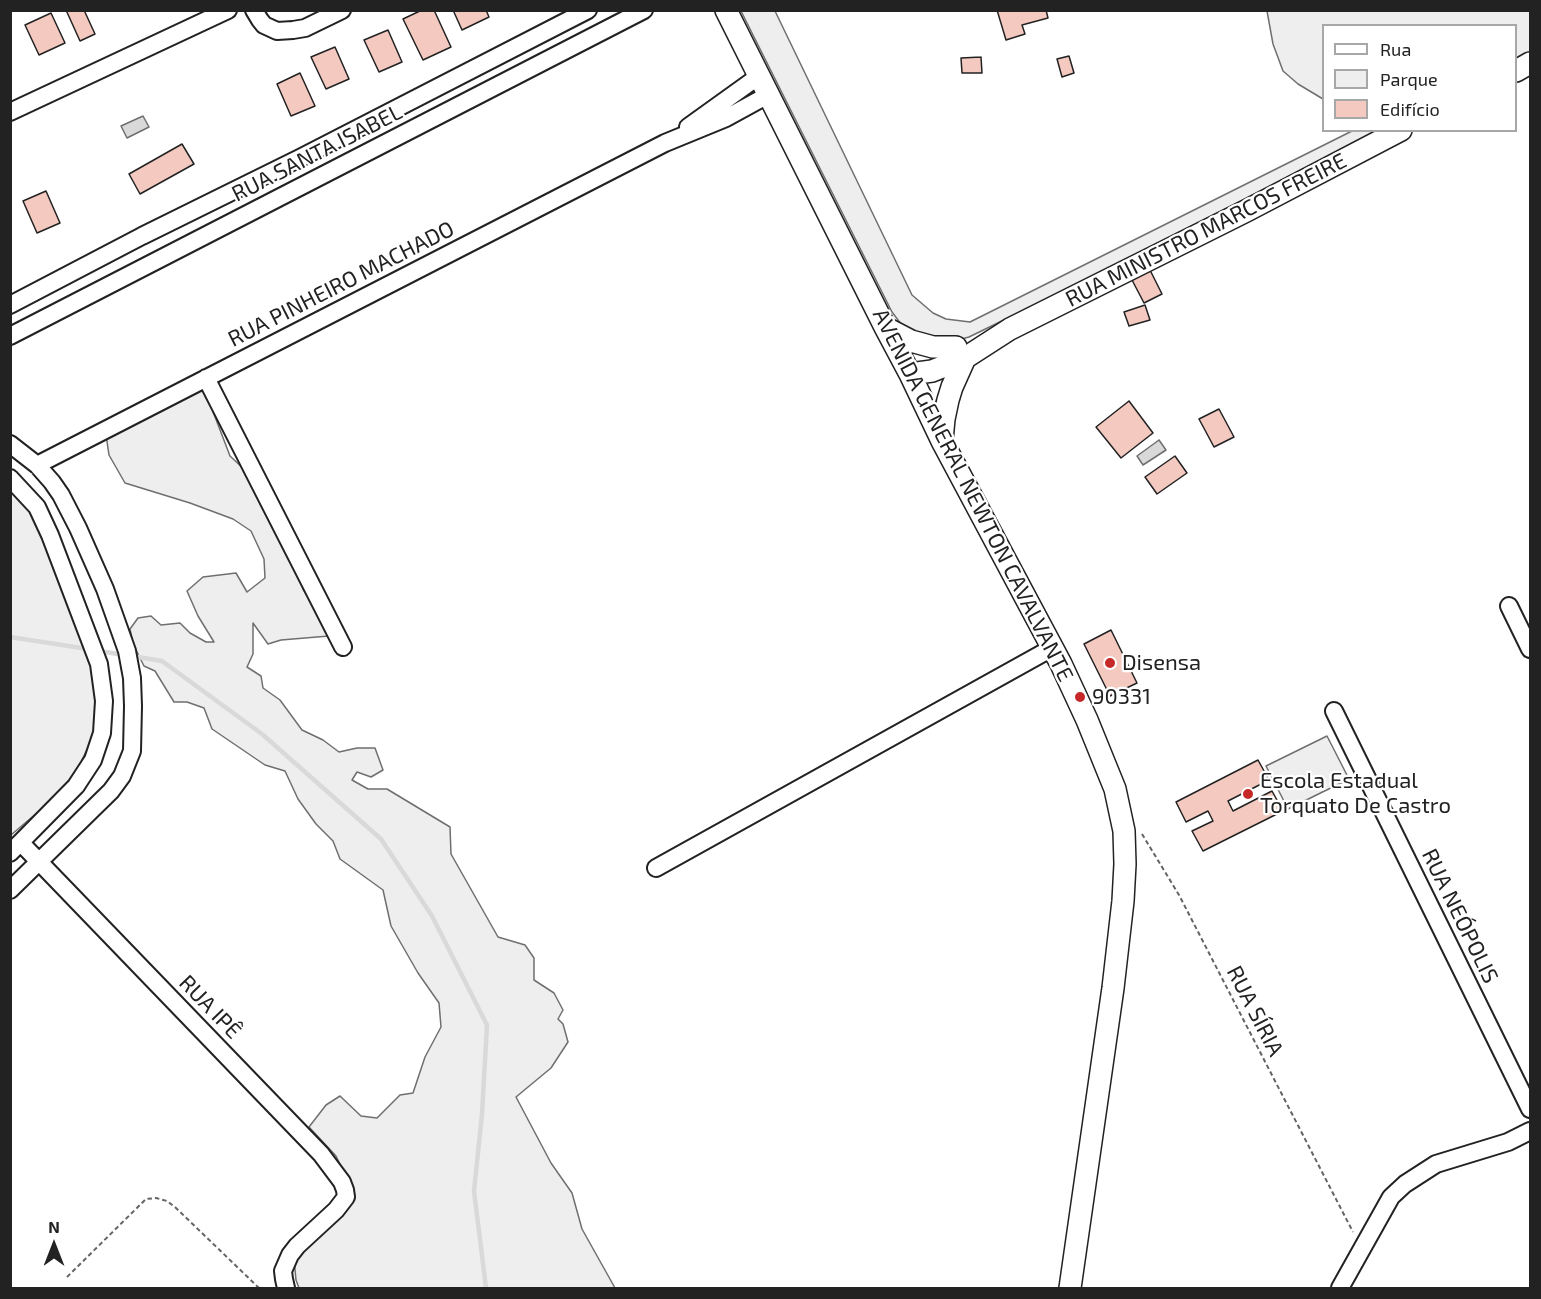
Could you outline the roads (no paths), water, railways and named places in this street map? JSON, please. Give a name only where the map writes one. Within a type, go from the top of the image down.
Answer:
[{"type":"main road","name":"AVENIDA GENERAL NEWTON CAVALVANTE","points":[[726,10],[942,441],[1074,690],[1115,789],[1124,831],[1123,901],[1113,988],[1070,1288]]},
{"type":"main road","name":"RUA MINISTRO MARCOS FREIRE","points":[[910,374],[932,371],[960,352],[1246,211],[1397,132]]},
{"type":"main road","points":[[885,327],[910,342],[960,352],[944,419],[942,441]]},
{"type":"street","points":[[10,112],[228,10]]},
{"type":"street","points":[[254,10],[264,25],[278,31],[305,28],[342,10]]},
{"type":"street","name":"RUA SANTA ISABEL","points":[[10,305],[588,10]]},
{"type":"street","name":"RUA SANTA ISABEL","points":[[10,336],[644,10]]},
{"type":"street","name":"RUA PINHEIRO MACHADO","points":[[37,465],[665,143],[726,118],[763,86]]},
{"type":"street","points":[[206,378],[343,647]]},
{"type":"street","points":[[10,444],[37,465],[52,482],[74,520],[105,589],[129,657],[133,691],[132,751],[122,776],[111,791],[10,890]]},
{"type":"street","points":[[10,478],[37,507],[50,535],[98,660],[103,686],[104,714],[102,733],[93,760],[76,786],[16,848]]},
{"type":"street","points":[[1509,606],[1530,649]]},
{"type":"street","points":[[656,868],[1052,648]]},
{"type":"street","name":"RUA NEÓPOLIS","points":[[1334,711],[1530,1109]]},
{"type":"street","name":"RUA IPÊ","points":[[16,848],[38,862],[321,1154],[342,1182],[346,1197],[336,1210],[290,1255],[283,1271],[286,1288]]},
{"type":"street","points":[[1340,1288],[1391,1197],[1405,1184],[1436,1164],[1508,1142],[1530,1131]]},
{"type":"waterway","points":[[10,637],[88,649]]},
{"type":"waterway","points":[[99,651],[124,655]]},
{"type":"waterway","points":[[132,656],[162,661],[262,734],[381,839],[432,916],[487,1025],[482,1114],[474,1191],[486,1288]]},
{"type":"place","name":"Disensa","points":[[1110,663]]},
{"type":"place","name":"90331","points":[[1080,697]]},
{"type":"place","name":"Escola Estadual Torquato De Castro","points":[[1248,794]]}]
